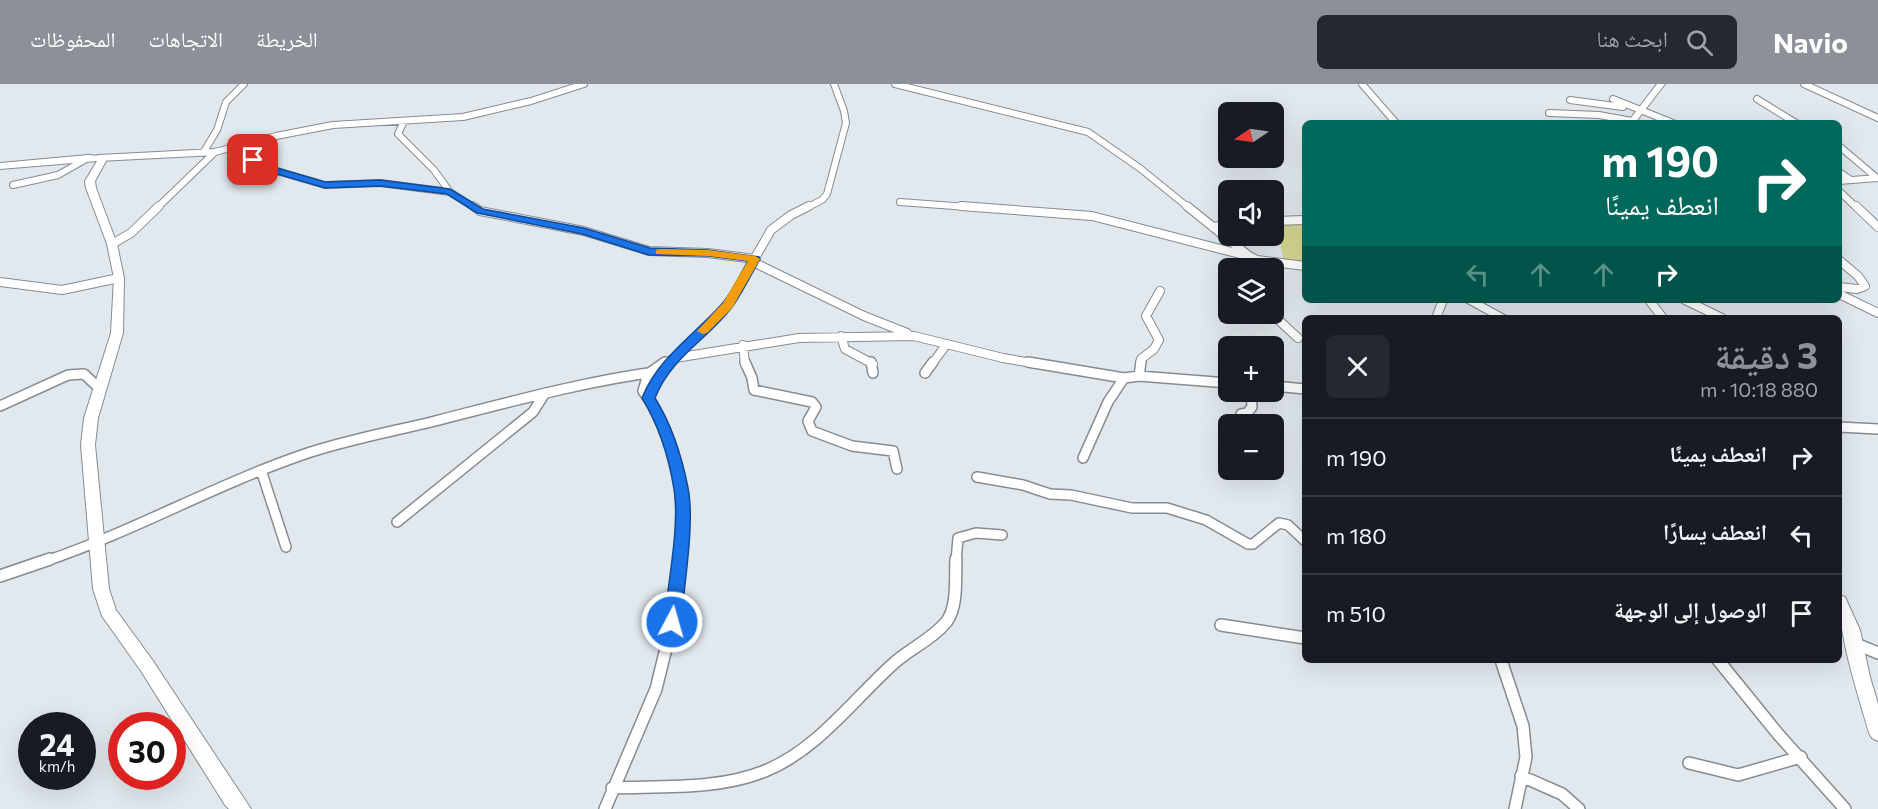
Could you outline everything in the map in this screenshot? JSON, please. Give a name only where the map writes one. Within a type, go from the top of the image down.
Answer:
[{"type":"main road","points":[[1634,120],[1660,84]]},
{"type":"main road","points":[[0,166],[88,158],[99,158],[102,161],[90,182],[112,244],[118,279],[117,333],[91,418],[88,445],[101,588],[108,612],[147,666],[232,799],[241,809]]},
{"type":"main road","points":[[1842,181],[1877,178]]},
{"type":"main road","points":[[1474,303],[1498,315]]},
{"type":"main road","points":[[1842,607],[1856,644],[1861,677],[1878,733]]},
{"type":"street","points":[[203,153],[217,130],[226,102],[244,84]]},
{"type":"street","points":[[99,158],[214,152],[312,128],[474,115],[531,101],[584,84]]},
{"type":"street","points":[[649,398],[653,385],[662,371],[728,305],[771,230],[780,222],[822,200],[827,194],[845,124],[844,111],[837,98],[834,84]]},
{"type":"street","points":[[895,84],[1088,132],[1142,169],[1249,256]]},
{"type":"street","points":[[1362,84],[1393,120]]},
{"type":"street","points":[[1804,84],[1878,118]]},
{"type":"street","points":[[1613,99],[1629,108]]},
{"type":"street","points":[[1757,99],[1791,120]]},
{"type":"street","points":[[1570,100],[1641,110],[1666,120]]},
{"type":"street","points":[[1549,113],[1599,116],[1621,120]]},
{"type":"street","points":[[404,121],[398,134],[434,170],[450,192],[480,211],[584,231],[649,251],[708,253],[754,260],[864,316],[914,336],[946,345],[1003,358],[1124,378],[1139,376],[1218,382]]},
{"type":"street","points":[[240,147],[245,154],[263,167],[325,185],[380,183],[450,192]]},
{"type":"street","points":[[1842,149],[1877,178]]},
{"type":"street","points":[[112,244],[131,233],[214,152]]},
{"type":"street","points":[[13,185],[58,175],[88,158]]},
{"type":"street","points":[[1842,174],[1851,180]]},
{"type":"street","points":[[1842,194],[1878,227]]},
{"type":"street","points":[[900,202],[1092,216],[1198,245],[1257,258]]},
{"type":"street","points":[[1284,221],[1302,220]]},
{"type":"street","points":[[1213,227],[1218,226]]},
{"type":"street","points":[[1284,263],[1302,266]]},
{"type":"street","points":[[1842,263],[1858,276],[1865,286],[1857,289],[1842,287]]},
{"type":"street","points":[[0,282],[62,290],[118,279]]},
{"type":"street","points":[[1139,376],[1141,359],[1155,349],[1159,340],[1146,320],[1146,314],[1160,291]]},
{"type":"street","points":[[1842,296],[1878,314]]},
{"type":"street","points":[[1651,303],[1661,315]]},
{"type":"street","points":[[1691,303],[1716,315]]},
{"type":"street","points":[[1283,324],[1298,338]]},
{"type":"street","points":[[841,336],[844,349],[873,363],[873,373]]},
{"type":"street","points":[[605,809],[612,788],[648,710],[664,664],[672,622],[679,560],[683,515],[681,489],[662,419],[643,391],[645,378],[658,365],[673,359],[743,345],[799,338],[914,336]]},
{"type":"street","points":[[743,345],[746,366],[752,378],[754,390],[812,402],[816,407],[808,421],[812,431],[863,449],[893,451],[897,469]]},
{"type":"street","points":[[925,373],[946,345]]},
{"type":"street","points":[[0,576],[98,543],[261,470],[345,443],[544,393],[650,371],[662,371]]},
{"type":"street","points":[[0,406],[68,375],[84,374],[99,388]]},
{"type":"street","points":[[1083,458],[1108,402],[1124,378]]},
{"type":"street","points":[[1284,387],[1302,389]]},
{"type":"street","points":[[397,522],[533,412],[544,393]]},
{"type":"street","points":[[1241,414],[1247,413],[1252,406],[1252,402]]},
{"type":"street","points":[[1842,427],[1878,429]]},
{"type":"street","points":[[261,470],[286,547]]},
{"type":"street","points":[[977,477],[1023,485],[1050,494],[1071,495],[1132,508],[1167,508],[1206,520],[1248,544],[1253,544],[1279,523],[1288,525],[1302,539]]},
{"type":"street","points":[[612,788],[745,778],[772,767],[796,752],[841,716],[894,664],[947,621],[952,610],[958,538],[976,533],[1002,536]]},
{"type":"street","points":[[1221,625],[1302,638]]},
{"type":"street","points":[[1856,644],[1878,653]]},
{"type":"street","points":[[1502,663],[1523,726],[1526,757],[1515,809]]},
{"type":"street","points":[[1721,663],[1778,734],[1801,757],[1845,809]]},
{"type":"street","points":[[1689,763],[1738,775],[1801,757]]},
{"type":"street","points":[[1521,776],[1562,795],[1578,809]]},
{"type":"green space","points":[[1302,223],[1302,262],[1283,258],[1281,246],[1284,246],[1284,224]]},
{"type":"slow traffic","points":[[660,252],[708,253],[755,259],[728,305],[703,331]]},
{"type":"route","points":[[253,160],[263,167],[308,178],[325,185],[380,183],[450,192],[480,211],[584,231],[642,250],[708,253],[755,259],[728,305],[671,360],[656,379],[649,398],[662,419],[681,489],[683,515],[672,622]]}]
